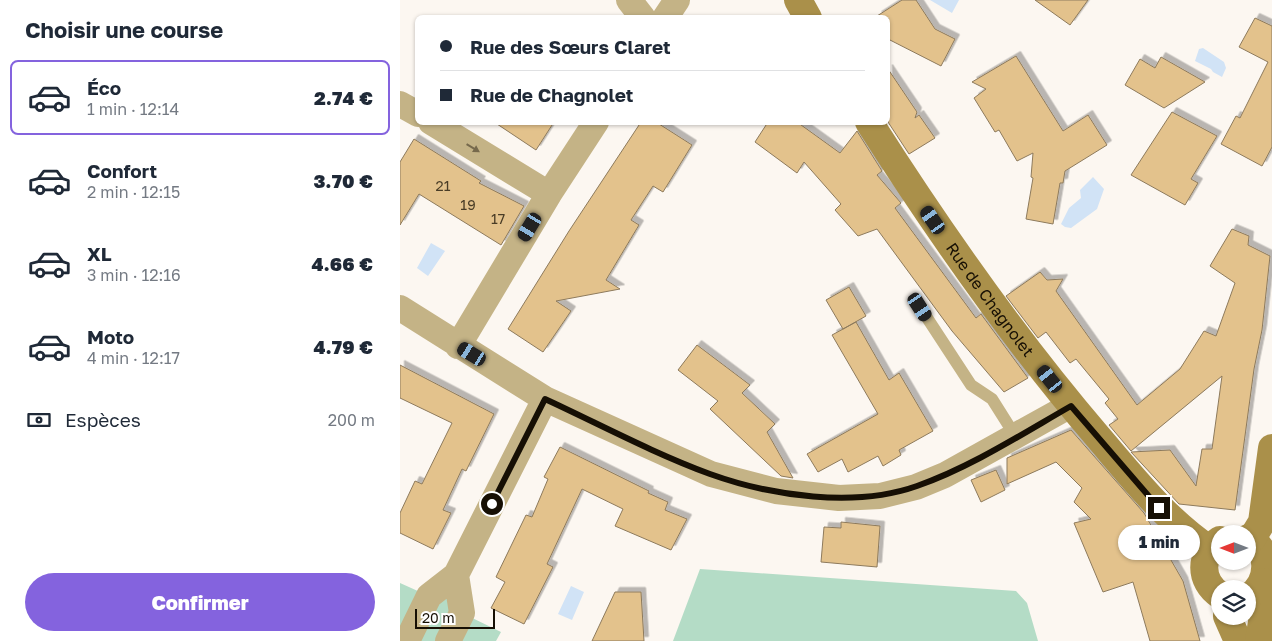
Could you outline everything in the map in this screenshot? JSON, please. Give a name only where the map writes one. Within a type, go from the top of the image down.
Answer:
[{"type":"street","points":[[629,0],[641,15]]},
{"type":"street","points":[[667,15],[677,0]]},
{"type":"street","points":[[798,0],[806,15]]},
{"type":"street","points":[[400,104],[415,112]]},
{"type":"street","points":[[436,125],[550,194]]},
{"type":"street","points":[[458,346],[594,125]]},
{"type":"street","name":"Rue de Chagnolet","points":[[871,125],[983,293],[1071,406],[1159,508],[1187,534],[1211,543]]},
{"type":"street","points":[[400,308],[545,399],[711,474],[776,491],[839,498],[880,496],[916,487],[945,475],[1071,406]]},
{"type":"street","points":[[407,641],[429,596],[456,574],[545,399]]},
{"type":"street","points":[[1256,530],[1262,522],[1272,448]]},
{"type":"street","points":[[1256,544],[1260,547],[1266,558],[1268,570],[1256,590],[1265,603],[1259,641]]},
{"type":"street","points":[[1211,550],[1205,557],[1205,576],[1211,586]]},
{"type":"street","points":[[448,641],[462,613],[456,574]]},
{"type":"street","points":[[1231,625],[1238,641]]},
{"type":"lane","points":[[920,307],[971,386],[992,399],[1016,437]]},
{"type":"green space","points":[[700,569],[1016,591],[1027,603],[1038,641],[673,641]]},
{"type":"green space","points":[[456,575],[462,613],[501,632],[496,641],[400,641],[400,583],[429,596]]},
{"type":"water","points":[[930,0],[959,0],[952,13]]},
{"type":"water","points":[[1203,48],[1224,62],[1226,68],[1222,77],[1195,61],[1199,49]]},
{"type":"water","points":[[1093,177],[1104,189],[1097,209],[1071,228],[1065,227],[1061,224],[1069,208],[1081,198],[1080,190]]},
{"type":"water","points":[[431,243],[445,251],[428,276],[417,268]]},
{"type":"water","points":[[571,586],[584,592],[572,620],[558,614]]},
{"type":"building","points":[[902,0],[916,0],[935,29],[955,39],[941,66],[890,40],[890,15],[879,15]]},
{"type":"building","points":[[1035,0],[1088,0],[1070,25]]},
{"type":"building","points":[[1255,18],[1272,26],[1272,147],[1262,166],[1221,144],[1236,116],[1240,118],[1268,62],[1239,47]]},
{"type":"building","points":[[1016,56],[1063,131],[1088,115],[1107,145],[1065,171],[1063,183],[1060,183],[1053,224],[1026,219],[1033,178],[1031,177],[1033,153],[1017,161],[999,130],[995,132],[974,98],[986,89],[972,82]]},
{"type":"building","points":[[1161,57],[1205,82],[1164,108],[1125,85],[1140,59],[1155,68]]},
{"type":"building","points":[[890,72],[917,112],[915,118],[919,115],[935,138],[909,154],[890,125]]},
{"type":"building","points":[[1172,112],[1217,136],[1191,179],[1198,183],[1185,205],[1131,175]]},
{"type":"building","points":[[498,125],[552,125],[536,150]]},
{"type":"building","points":[[639,125],[661,125],[692,145],[663,192],[653,186],[631,220],[639,225],[606,280],[620,289],[556,301],[571,311],[543,352],[508,329],[569,231]]},
{"type":"building","points":[[766,125],[801,125],[840,153],[857,131],[882,171],[877,175],[901,203],[895,208],[976,318],[981,314],[1028,378],[1004,392],[952,331],[877,229],[858,236],[835,210],[841,204],[804,162],[797,173],[755,142]]},
{"type":"building","points":[[414,139],[481,181],[479,183],[524,206],[501,245],[419,194],[400,225],[400,162]]},
{"type":"building","points":[[1232,229],[1249,236],[1248,245],[1270,256],[1262,330],[1254,369],[1235,510],[1179,504],[1131,452],[1170,450],[1196,486],[1202,449],[1212,449],[1222,376],[1131,451],[1109,425],[1118,419],[1105,403],[1109,399],[1076,359],[1070,363],[1046,332],[1038,338],[1006,296],[1040,272],[1047,280],[1063,279],[1056,291],[1137,405],[1180,369],[1204,331],[1216,336],[1235,283],[1210,266]]},
{"type":"building","points":[[849,287],[866,316],[843,329],[826,300]]},
{"type":"building","points":[[856,322],[889,380],[899,373],[933,431],[899,450],[901,455],[883,466],[878,456],[848,472],[842,459],[818,472],[807,454],[878,414],[832,335]]},
{"type":"building","points":[[697,345],[750,385],[742,393],[775,424],[767,432],[793,478],[781,476],[710,409],[718,401],[678,370]]},
{"type":"building","points":[[400,365],[494,414],[466,471],[462,469],[443,510],[451,513],[433,549],[400,533],[400,513],[415,481],[422,484],[452,423],[400,398]]},
{"type":"building","points":[[1071,430],[1144,513],[1183,581],[1200,641],[1150,641],[1133,582],[1103,592],[1074,523],[1091,519],[1074,502],[1082,488],[1056,462],[1007,484],[1007,458]]},
{"type":"building","points":[[560,447],[649,491],[648,493],[668,502],[665,510],[687,519],[671,550],[615,526],[623,509],[582,489],[547,564],[553,567],[524,624],[491,608],[505,582],[496,577],[526,515],[532,517],[548,479],[544,477]]},
{"type":"building","points":[[996,470],[1005,490],[981,502],[971,480]]},
{"type":"building","points":[[841,522],[880,526],[877,567],[821,562],[824,527],[841,528]]},
{"type":"building","points":[[615,592],[641,592],[644,641],[592,641]]},
{"type":"route","points":[[492,504],[545,399],[711,474],[776,491],[839,498],[880,496],[916,487],[945,475],[1071,406],[1159,508]]}]
